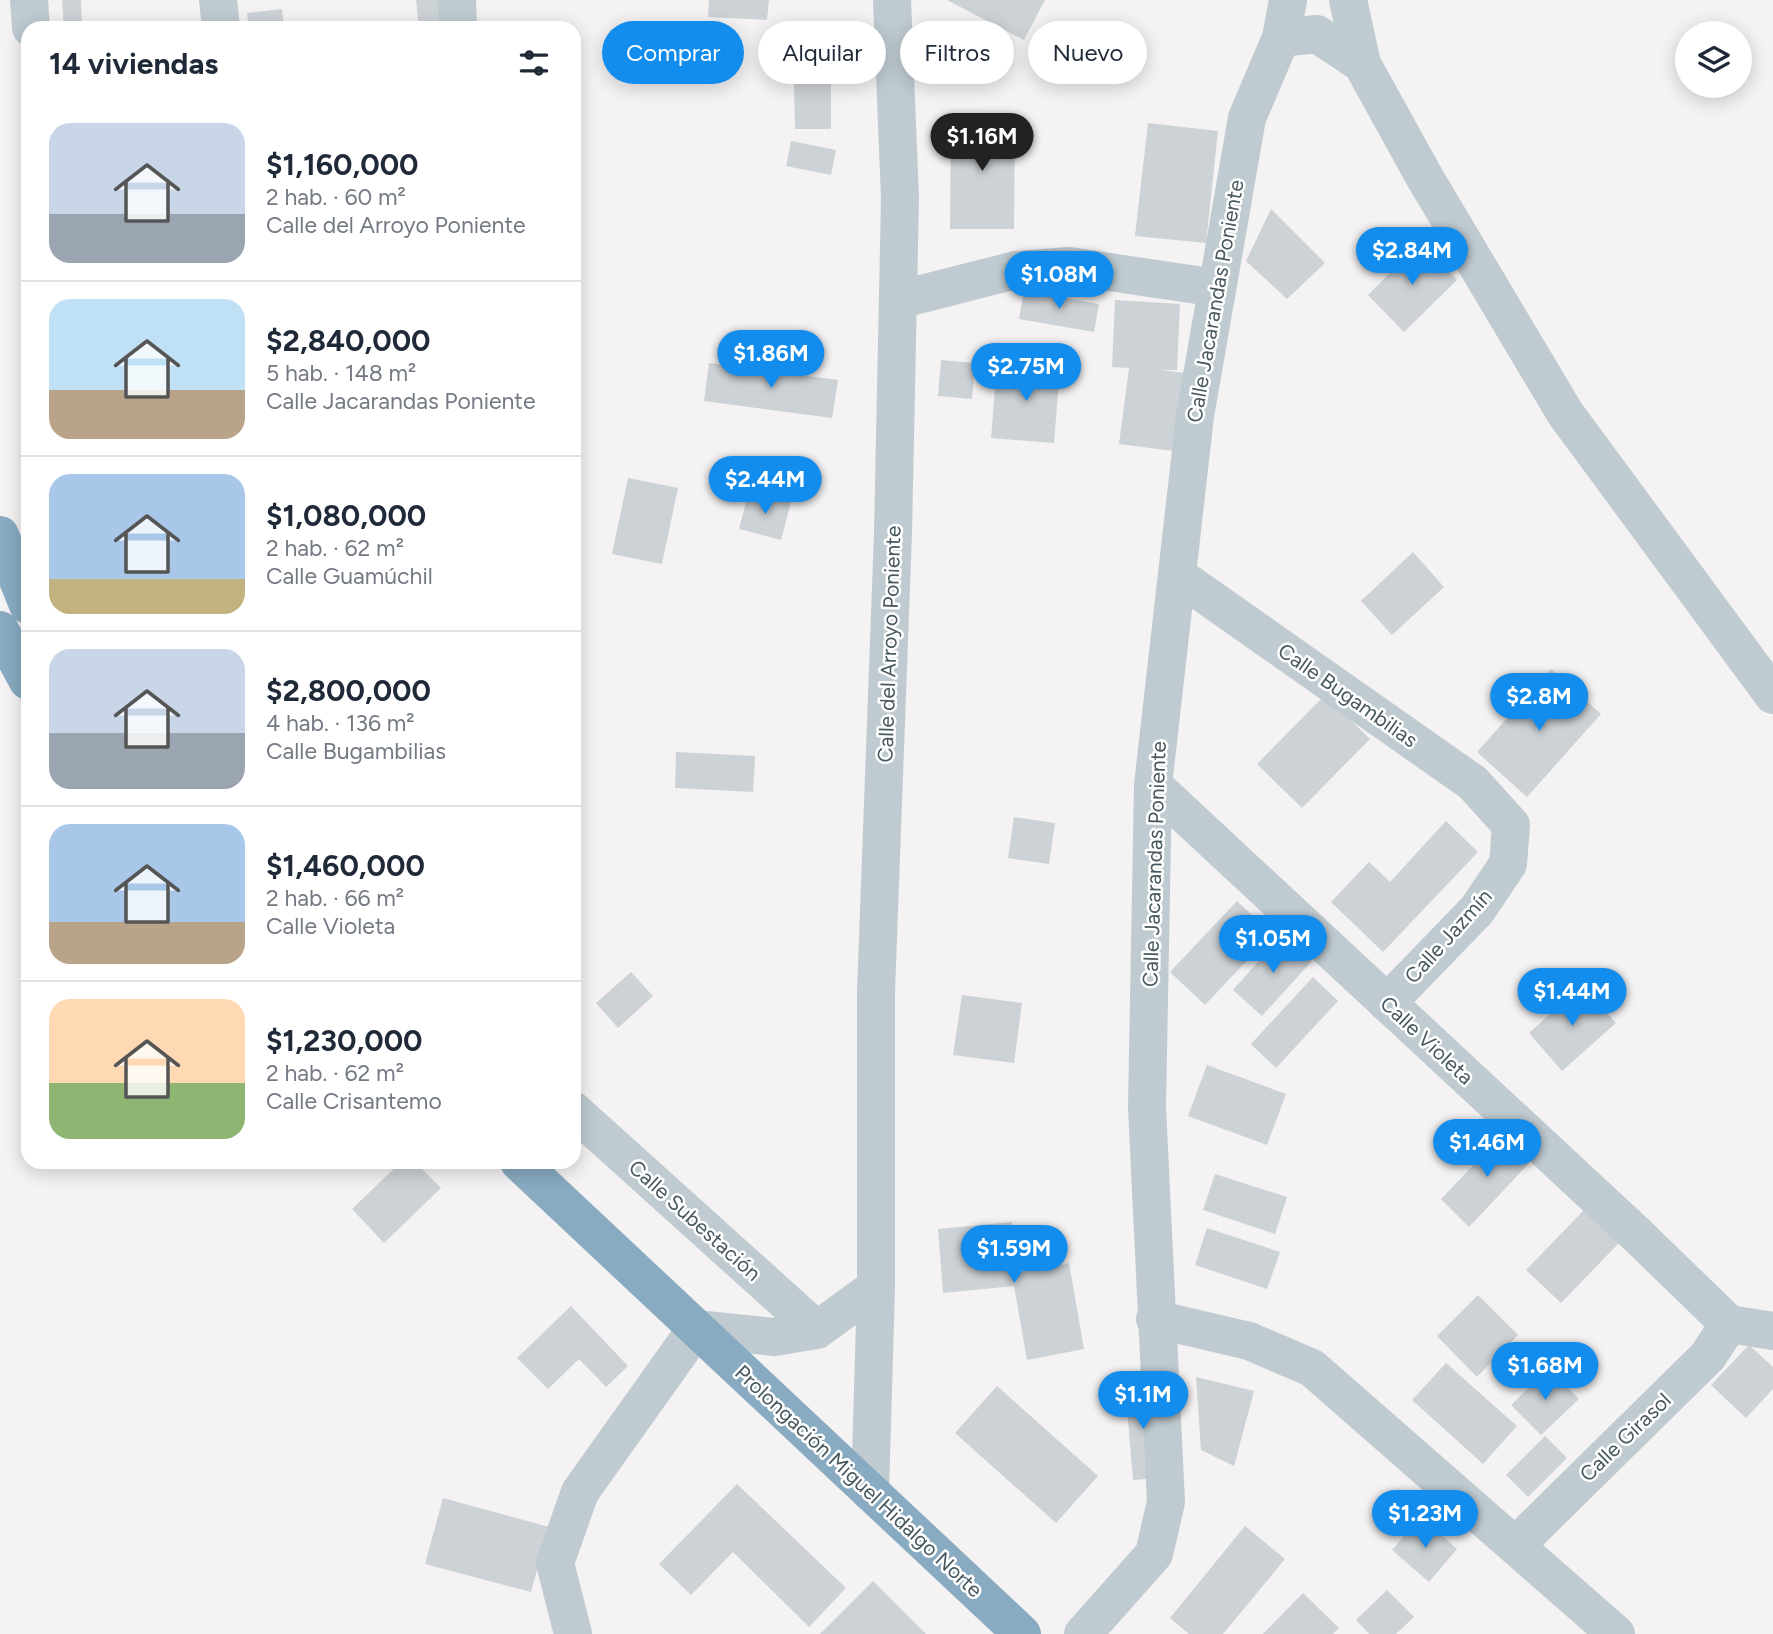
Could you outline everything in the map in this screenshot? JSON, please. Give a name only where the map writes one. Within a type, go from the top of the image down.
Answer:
[{"type":"highway","points":[[0,535],[21,588]]},
{"type":"highway","points":[[0,630],[21,668]]},
{"type":"highway","points":[[0,681],[21,701]]},
{"type":"highway","name":"Prolongación Miguel Hidalgo Norte","points":[[526,1169],[1022,1634]]},
{"type":"street","points":[[29,0],[30,21]]},
{"type":"street","points":[[218,0],[220,21]]},
{"type":"street","points":[[457,0],[458,21]]},
{"type":"street","name":"Calle del Arroyo Poniente","points":[[870,1492],[876,1287],[876,992],[893,533],[900,198],[891,0]]},
{"type":"street","name":"Calle Jacarandas Poniente","points":[[1083,1634],[1154,1554],[1166,1502],[1155,1319],[1147,1107],[1153,785],[1195,416],[1217,288],[1247,118],[1281,38],[1288,0]]},
{"type":"street","points":[[1348,0],[1362,64],[1425,178],[1565,413],[1773,695]]},
{"type":"street","points":[[1281,38],[1317,34],[1362,64]]},
{"type":"street","points":[[898,300],[1016,270],[1069,266],[1217,288]]},
{"type":"street","name":"Calle Bugambilias","points":[[1177,575],[1473,783],[1511,825]]},
{"type":"street","name":"Calle Violeta","points":[[1153,785],[1729,1324]]},
{"type":"street","name":"Calle Jazmín","points":[[1387,1003],[1477,910],[1508,864],[1511,825]]},
{"type":"street","name":"Calle Subestación","points":[[581,1117],[817,1330]]},
{"type":"street","points":[[573,1634],[555,1563],[580,1492],[696,1329],[774,1337],[817,1330],[876,1287]]},
{"type":"street","points":[[1155,1319],[1249,1341],[1311,1368],[1616,1634]]},
{"type":"street","points":[[1729,1324],[1773,1331]]},
{"type":"street","name":"Calle Girasol","points":[[1516,1545],[1708,1356],[1729,1324]]},
{"type":"building","points":[[62,0],[81,0],[82,21],[64,21]]},
{"type":"building","points":[[416,0],[448,0],[450,21],[418,21]]},
{"type":"building","points":[[709,0],[769,0],[767,20],[708,17]]},
{"type":"building","points":[[947,0],[1045,0],[1034,21],[1028,21],[1028,32],[1024,40],[1014,35],[1014,21],[987,21]]},
{"type":"building","points":[[282,9],[283,21],[248,21],[247,13]]},
{"type":"building","points":[[794,84],[831,84],[831,129],[795,129]]},
{"type":"building","points":[[951,117],[1015,117],[1014,229],[950,229]]},
{"type":"building","points":[[1148,123],[1218,131],[1206,243],[1135,236]]},
{"type":"building","points":[[791,141],[836,150],[831,175],[786,166]]},
{"type":"building","points":[[1271,209],[1325,263],[1287,299],[1246,261]]},
{"type":"building","points":[[1420,243],[1457,280],[1404,332],[1368,295]]},
{"type":"building","points":[[1024,291],[1099,304],[1094,332],[1019,319]]},
{"type":"building","points":[[1115,300],[1180,304],[1177,370],[1162,370],[1192,374],[1181,452],[1119,444],[1129,368],[1112,367]]},
{"type":"building","points":[[941,360],[975,363],[972,399],[938,396]]},
{"type":"building","points":[[709,363],[838,380],[832,418],[704,401]]},
{"type":"building","points":[[997,363],[1060,368],[1054,443],[991,438]]},
{"type":"building","points":[[628,478],[678,488],[662,564],[612,554]]},
{"type":"building","points":[[749,491],[791,502],[781,540],[739,529]]},
{"type":"building","points":[[1413,552],[1444,587],[1392,635],[1361,601]]},
{"type":"building","points":[[1551,669],[1601,714],[1527,797],[1477,752]]},
{"type":"building","points":[[1325,695],[1370,739],[1302,808],[1257,764]]},
{"type":"building","points":[[676,752],[755,756],[753,792],[675,788]]},
{"type":"building","points":[[1014,817],[1055,823],[1049,864],[1008,858]]},
{"type":"building","points":[[1446,821],[1478,852],[1383,952],[1331,902],[1369,862],[1390,882]]},
{"type":"building","points":[[1237,901],[1272,934],[1205,1005],[1170,972]]},
{"type":"building","points":[[1283,934],[1312,961],[1262,1016],[1233,990]]},
{"type":"building","points":[[631,972],[653,996],[618,1028],[596,1003]]},
{"type":"building","points":[[1313,977],[1338,1001],[1276,1068],[1251,1044]]},
{"type":"building","points":[[1582,985],[1616,1023],[1562,1071],[1529,1033]]},
{"type":"building","points":[[962,995],[1022,1003],[1014,1063],[953,1055]]},
{"type":"building","points":[[1207,1065],[1286,1094],[1267,1145],[1188,1116]]},
{"type":"building","points":[[1505,1132],[1533,1159],[1469,1227],[1441,1199]]},
{"type":"building","points":[[394,1169],[422,1169],[441,1188],[384,1243],[352,1209]]},
{"type":"building","points":[[1215,1174],[1287,1197],[1275,1234],[1203,1210]]},
{"type":"building","points":[[1585,1209],[1619,1243],[1561,1303],[1526,1270]]},
{"type":"building","points":[[1012,1222],[1016,1273],[1069,1263],[1084,1349],[1027,1360],[1014,1286],[943,1293],[938,1229]]},
{"type":"building","points":[[1207,1228],[1280,1252],[1267,1289],[1195,1265]]},
{"type":"building","points":[[1478,1295],[1518,1335],[1477,1377],[1437,1336]]},
{"type":"building","points":[[571,1306],[628,1366],[606,1387],[579,1359],[548,1389],[517,1358]]},
{"type":"building","points":[[1749,1345],[1773,1367],[1773,1389],[1746,1418],[1711,1385]]},
{"type":"building","points":[[1446,1363],[1517,1426],[1483,1464],[1412,1400]]},
{"type":"building","points":[[1549,1368],[1579,1399],[1541,1435],[1511,1405]]},
{"type":"building","points":[[1196,1377],[1254,1391],[1234,1466],[1201,1450]]},
{"type":"building","points":[[1154,1383],[1160,1478],[1133,1480],[1125,1385]]},
{"type":"building","points":[[997,1386],[1098,1476],[1056,1523],[955,1433]]},
{"type":"building","points":[[1545,1436],[1567,1458],[1528,1497],[1506,1475]]},
{"type":"building","points":[[737,1484],[846,1588],[809,1627],[733,1552],[691,1595],[659,1564]]},
{"type":"building","points":[[443,1498],[549,1527],[531,1592],[425,1564]]},
{"type":"building","points":[[1421,1517],[1457,1549],[1429,1582],[1392,1550]]},
{"type":"building","points":[[1245,1526],[1285,1559],[1223,1634],[1189,1634],[1170,1618]]},
{"type":"building","points":[[873,1581],[926,1634],[820,1634]]},
{"type":"building","points":[[1387,1590],[1414,1617],[1396,1634],[1369,1634],[1356,1620]]},
{"type":"building","points":[[1303,1593],[1339,1628],[1333,1634],[1263,1634]]}]
